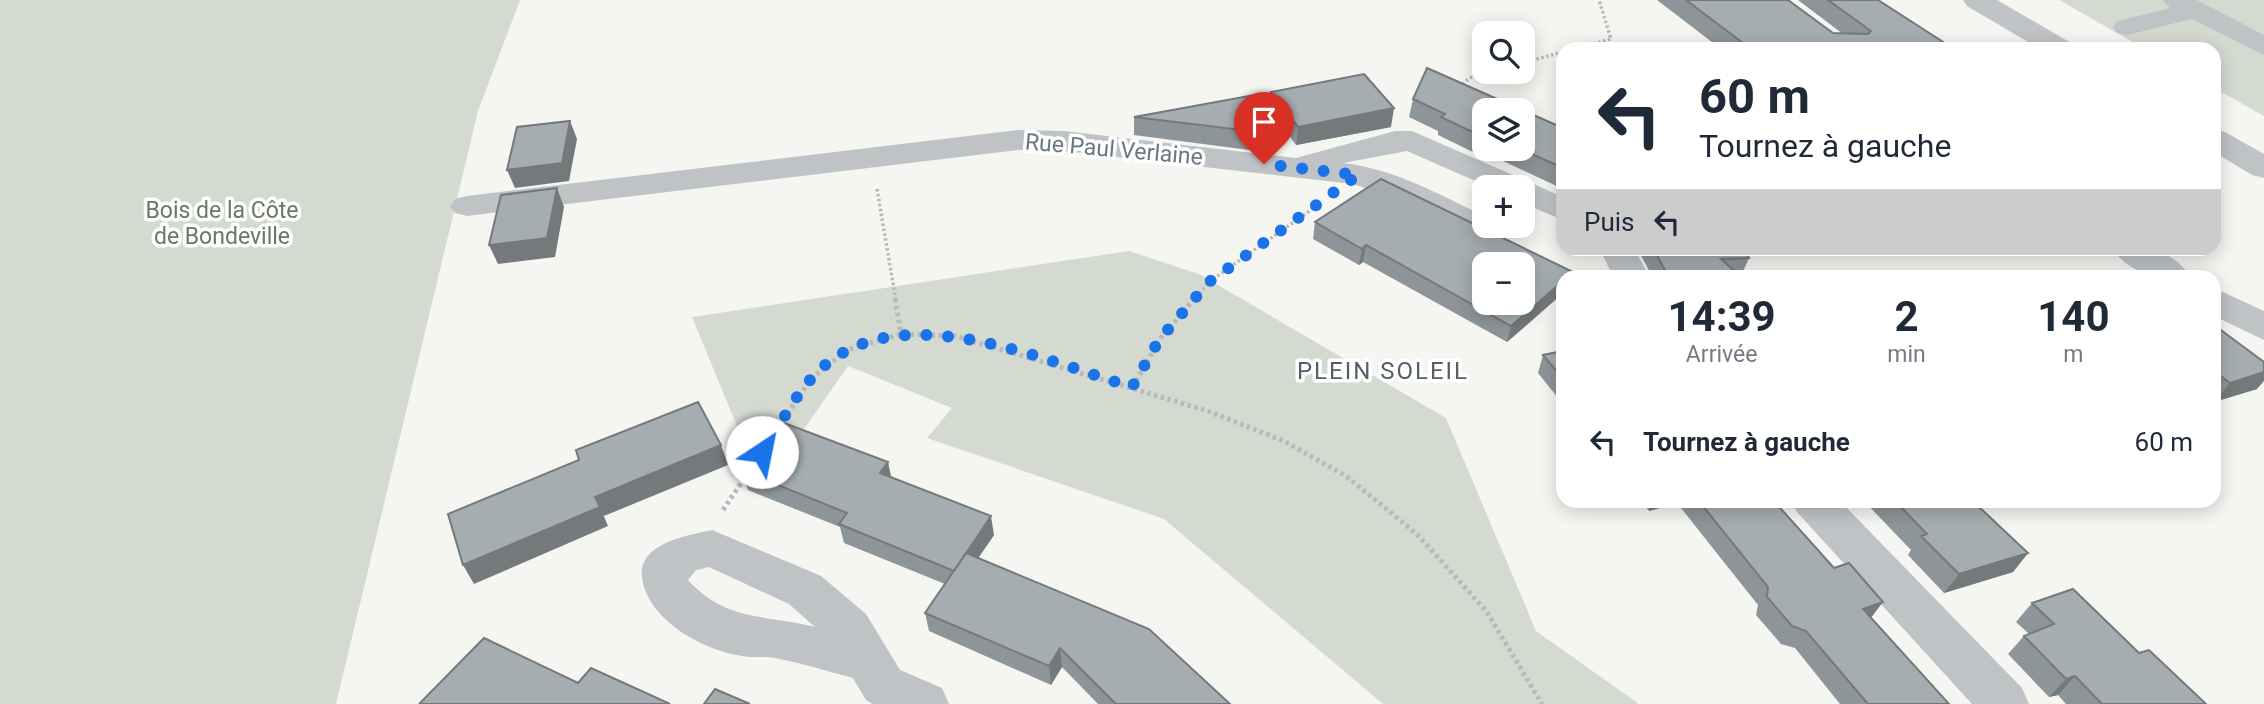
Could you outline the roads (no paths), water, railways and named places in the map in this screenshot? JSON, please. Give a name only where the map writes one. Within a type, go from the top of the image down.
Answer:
[{"type":"street","points":[[1978,0],[2049,42]]},
{"type":"street","points":[[2127,27],[2186,5],[2264,46]]},
{"type":"street","name":"Rue Paul Verlaine","points":[[467,206],[1018,140],[1064,141],[1358,175],[1409,192],[1503,240]]},
{"type":"street","points":[[1287,167],[1395,141],[1412,141],[1489,175]]},
{"type":"street","points":[[2221,143],[2264,168]]},
{"type":"street","points":[[1535,196],[1556,207]]},
{"type":"street","points":[[2141,256],[2163,270]]},
{"type":"street","points":[[2221,304],[2264,327]]},
{"type":"street","points":[[1820,508],[2004,704]]},
{"type":"street","points":[[866,661],[772,636],[740,636],[714,625],[681,602],[664,580],[664,571],[671,563],[695,551],[712,548],[726,552],[805,590],[849,628],[866,661],[890,689],[924,704]]},
{"type":"district","name":"PLEIN SOLEIL","points":[[1383,371]]},
{"type":"park label","name":"Bois de la Côte de Bondeville","points":[[222,223]]}]
